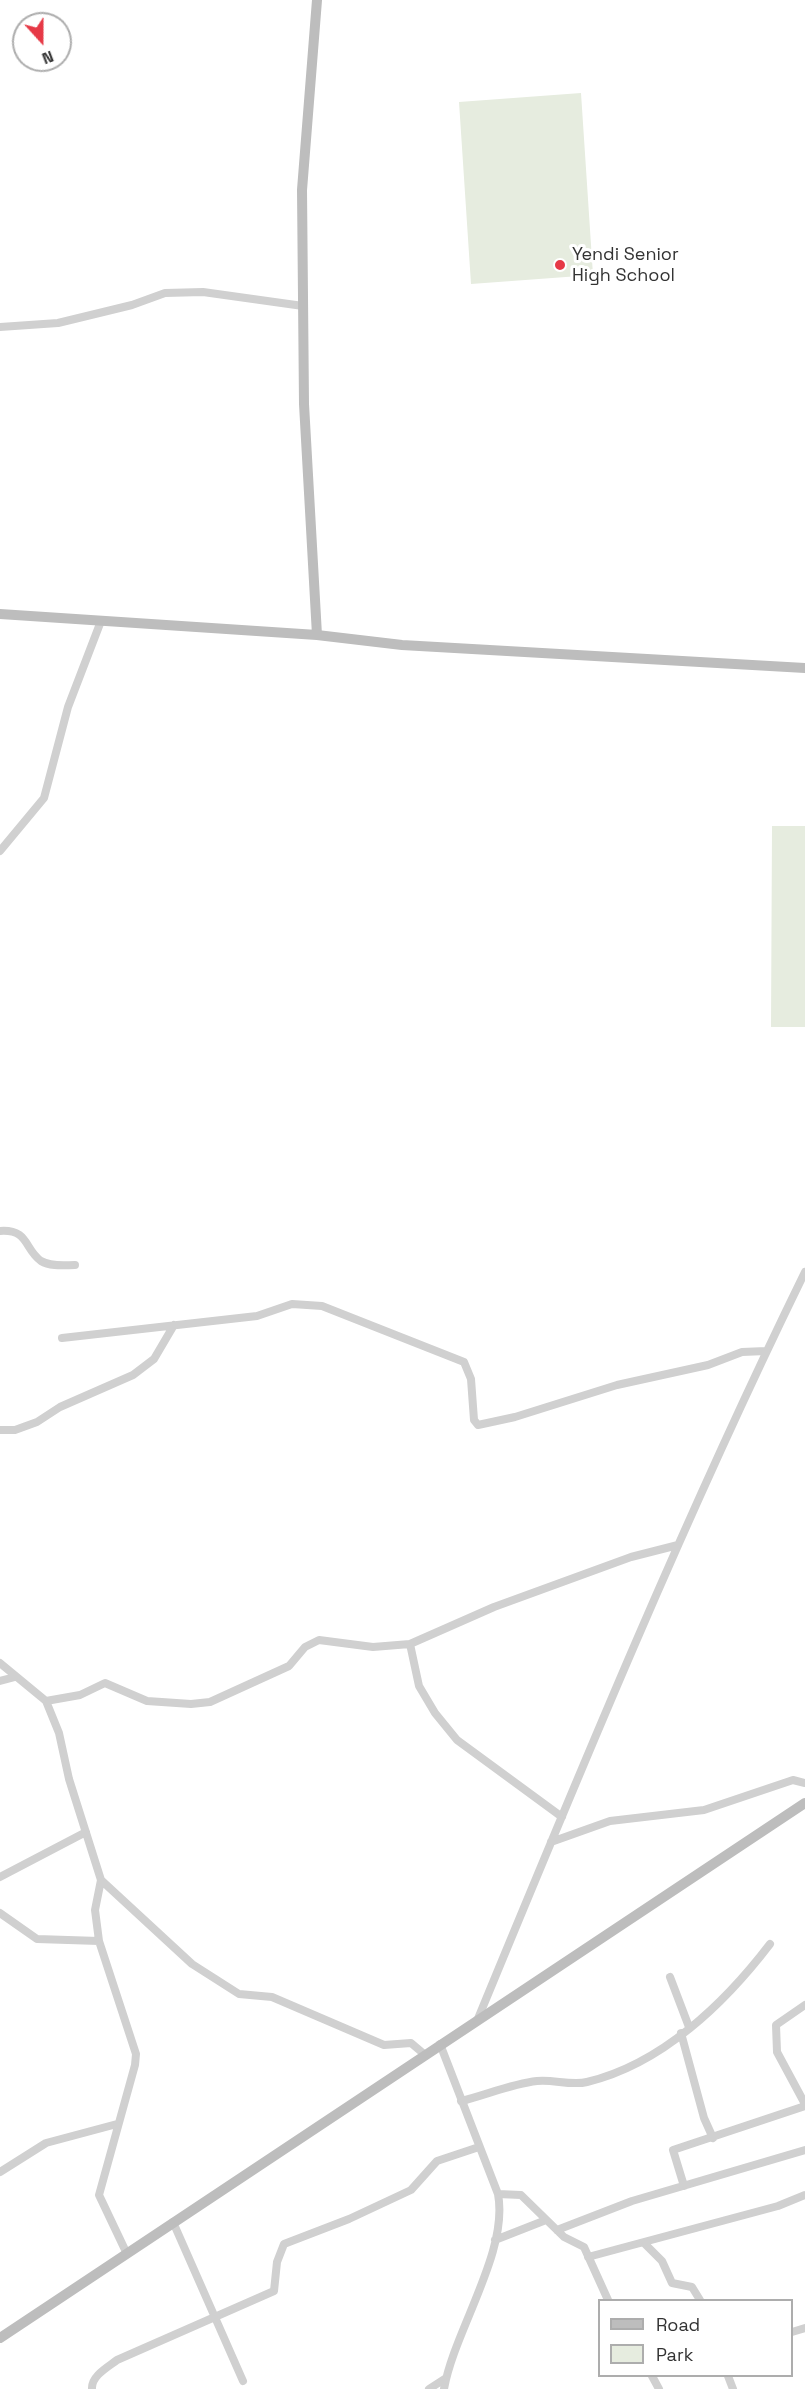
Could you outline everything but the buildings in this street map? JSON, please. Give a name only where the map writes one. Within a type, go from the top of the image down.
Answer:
[{"type":"main road","points":[[317,0],[302,190],[304,404],[318,635]]},
{"type":"main road","points":[[0,614],[318,635],[402,645],[805,668]]},
{"type":"main road","points":[[0,2338],[424,2054],[476,2023],[805,1803]]},
{"type":"street","points":[[0,327],[58,323],[132,305],[165,293],[203,292],[303,306]]},
{"type":"street","points":[[0,851],[44,798],[68,707],[101,621]]},
{"type":"street","points":[[0,1231],[10,1230],[23,1236],[40,1260],[51,1264],[75,1265]]},
{"type":"street","points":[[476,2023],[678,1545],[766,1351],[805,1272]]},
{"type":"street","points":[[62,1338],[256,1316],[292,1304],[322,1306],[464,1362],[471,1379],[474,1420],[478,1425],[617,1385],[708,1365],[742,1352],[766,1351]]},
{"type":"street","points":[[0,1430],[15,1430],[37,1422],[60,1407],[132,1375],[154,1359],[174,1325]]},
{"type":"street","points":[[46,1701],[80,1695],[105,1683],[147,1701],[191,1704],[210,1702],[289,1666],[305,1647],[319,1640],[373,1647],[410,1644],[494,1607],[631,1557],[678,1545]]},
{"type":"street","points":[[410,1644],[419,1686],[435,1713],[457,1740],[562,1817]]},
{"type":"street","points":[[0,1663],[46,1701],[59,1733],[69,1779],[101,1880],[95,1910],[99,1941],[136,2054],[135,2065],[99,2195],[127,2254]]},
{"type":"street","points":[[0,1680],[15,1677]]},
{"type":"street","points":[[551,1842],[610,1821],[704,1810],[793,1780],[805,1783]]},
{"type":"street","points":[[0,1877],[86,1832]]},
{"type":"street","points":[[101,1880],[192,1964],[239,1994],[272,1997],[384,2045],[411,2043],[424,2054]]},
{"type":"street","points":[[0,1913],[37,1939],[99,1941]]},
{"type":"street","points":[[461,2101],[537,2081],[585,2083],[626,2069],[717,2006],[771,1944]]},
{"type":"street","points":[[670,1977],[689,2027]]},
{"type":"street","points":[[684,2186],[673,2150],[805,2105],[777,2052],[776,2025],[805,2005]]},
{"type":"street","points":[[681,2033],[704,2118],[713,2138]]},
{"type":"street","points":[[440,2044],[498,2194],[501,2208],[495,2240],[444,2389]]},
{"type":"street","points":[[0,2172],[46,2142],[117,2124]]},
{"type":"street","points":[[92,2389],[92,2384],[99,2374],[117,2360],[274,2291],[277,2262],[285,2244],[349,2219],[411,2190],[437,2161],[479,2147]]},
{"type":"street","points":[[557,2230],[604,2211],[805,2150]]},
{"type":"street","points":[[498,2194],[521,2195],[535,2205],[557,2230],[584,2247],[607,2299]]},
{"type":"street","points":[[588,2257],[778,2206],[805,2195]]},
{"type":"street","points":[[495,2240],[546,2220]]},
{"type":"street","points":[[173,2222],[243,2381]]},
{"type":"street","points":[[644,2242],[662,2262],[672,2283],[692,2287],[699,2299]]},
{"type":"street","points":[[429,2389],[446,2378]]},
{"type":"green space","points":[[581,93],[593,275],[471,284],[459,102]]},
{"type":"green space","points":[[772,826],[805,826],[805,1027],[771,1027]]},
{"type":"place","name":"Yendi Senior High School","points":[[560,265]]}]
